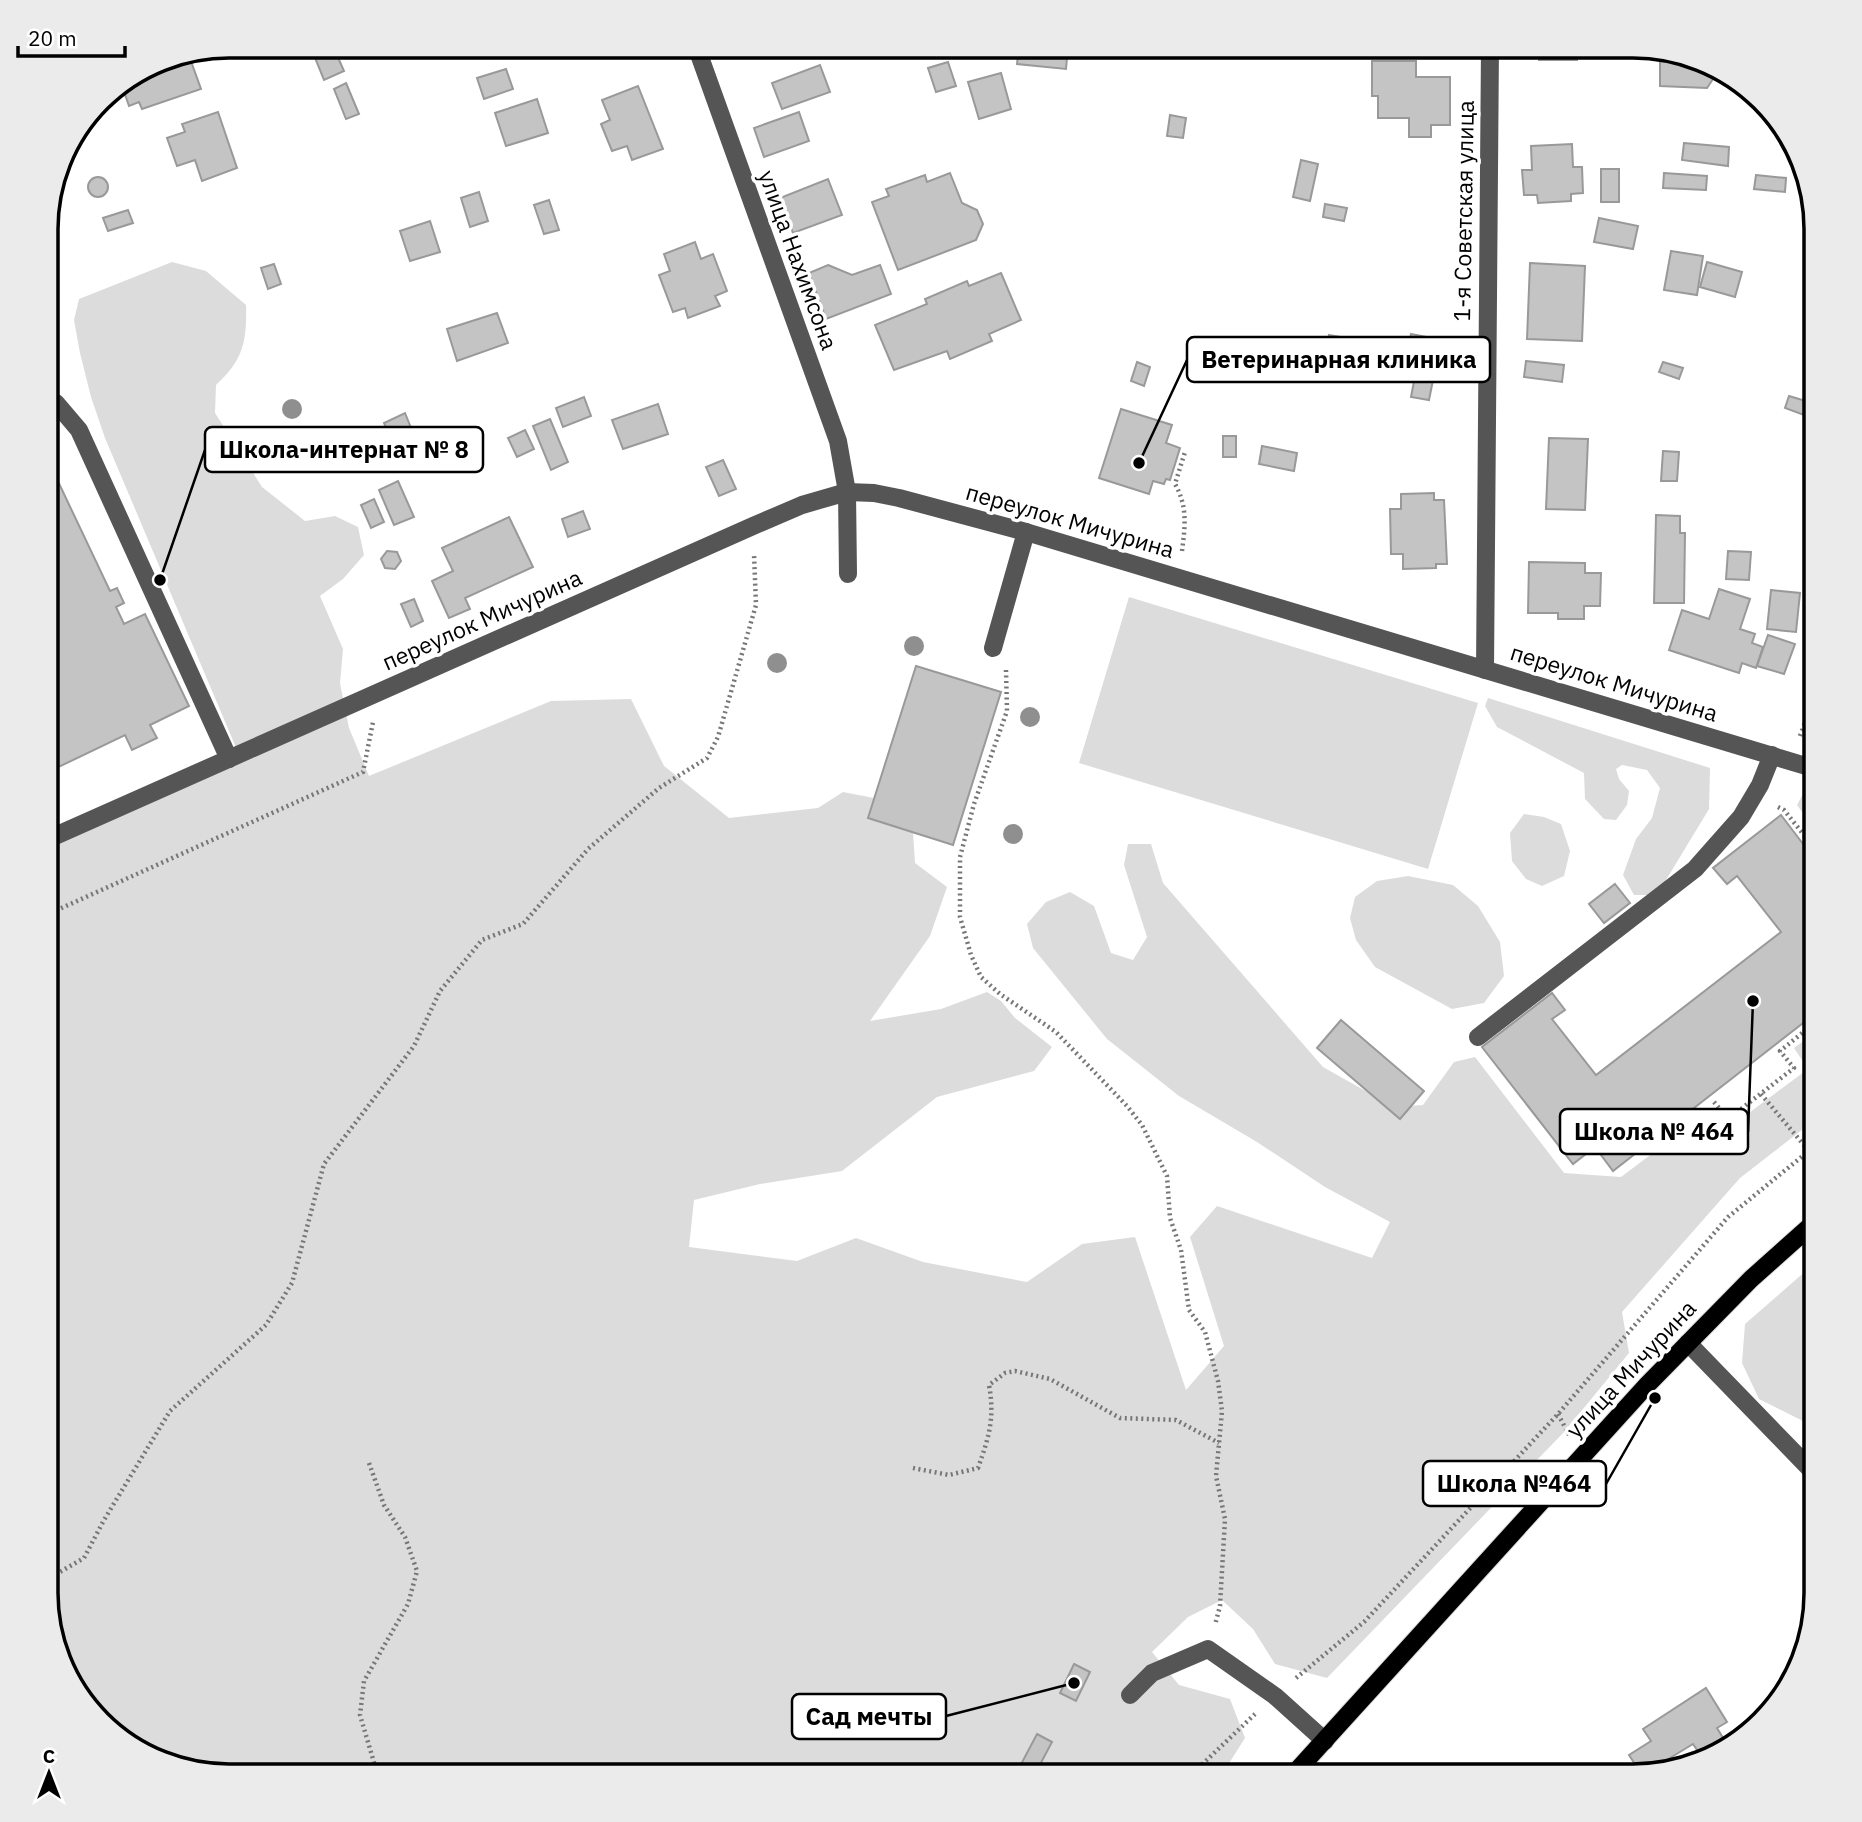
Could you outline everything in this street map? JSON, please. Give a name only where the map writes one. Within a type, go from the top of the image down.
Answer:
[{"type":"main road","name":"улица Мичурина","points":[[1303,1764],[1688,1343],[1751,1279],[1804,1232]]},
{"type":"street","name":"улица Нахимсона","points":[[700,58],[838,441],[847,492],[848,574]]},
{"type":"street","name":"1-я Советская улица","points":[[1485,670],[1490,58]]},
{"type":"street","points":[[58,405],[79,430],[229,759]]},
{"type":"street","name":"переулок Мичурина","points":[[58,835],[753,526],[802,505],[847,492],[874,493],[899,498],[1026,532],[1804,765]]},
{"type":"street","points":[[993,648],[1026,532]]},
{"type":"street","points":[[1478,1037],[1695,869],[1741,817],[1772,755]]},
{"type":"street","points":[[1688,1343],[1804,1463]]},
{"type":"street","points":[[1130,1695],[1152,1673],[1208,1649],[1275,1696],[1325,1741]]},
{"type":"path","points":[[1178,578],[1186,519],[1181,496],[1175,484],[1185,452]]},
{"type":"path","points":[[58,1573],[84,1558],[170,1411],[266,1325],[292,1283],[324,1164],[414,1046],[440,991],[482,940],[523,924],[588,849],[659,788],[707,758],[718,737],[756,605],[753,526]]},
{"type":"path","points":[[993,648],[1007,672],[1007,711],[974,804],[960,857],[960,917],[971,955],[981,977],[1000,994],[1056,1032],[1127,1106],[1142,1125],[1167,1176],[1170,1218],[1181,1250],[1189,1310],[1205,1332],[1218,1381],[1222,1411],[1216,1476],[1225,1519],[1220,1606],[1208,1649]]},
{"type":"path","points":[[58,910],[363,772],[379,692]]},
{"type":"path","points":[[1755,793],[1784,810],[1804,835]]},
{"type":"path","points":[[1714,1102],[1728,1119],[1761,1094],[1794,1068],[1780,1051],[1804,1032]]},
{"type":"path","points":[[1761,1094],[1804,1145]]},
{"type":"path","points":[[1203,1764],[1275,1696],[1364,1622],[1558,1414],[1727,1217],[1804,1155]]},
{"type":"path","points":[[914,1468],[949,1475],[978,1468],[987,1443],[993,1408],[989,1385],[1005,1373],[1015,1371],[1050,1379],[1120,1418],[1176,1420],[1219,1443]]},
{"type":"path","points":[[1558,1414],[1572,1440]]},
{"type":"path","points":[[369,1463],[384,1506],[405,1538],[416,1571],[408,1604],[363,1681],[360,1715],[374,1764]]},
{"type":"shaded area","points":[[172,262],[206,271],[246,305],[246,330],[242,349],[232,367],[216,385],[215,413],[262,487],[305,521],[335,516],[358,527],[364,555],[343,579],[320,596],[343,649],[340,683],[349,728],[369,776],[551,701],[631,699],[664,766],[729,818],[818,808],[843,792],[874,798],[868,819],[913,832],[915,863],[947,887],[930,936],[870,1021],[941,1009],[987,992],[1001,1001],[1015,1018],[1052,1047],[1034,1071],[937,1097],[842,1171],[760,1184],[694,1200],[689,1247],[797,1261],[856,1238],[923,1262],[1027,1282],[1082,1244],[1135,1237],[1186,1390],[1224,1346],[1190,1237],[1217,1206],[1372,1258],[1390,1222],[1325,1187],[1257,1142],[1179,1096],[1107,1039],[1033,948],[1027,924],[1046,902],[1070,892],[1094,906],[1111,953],[1133,960],[1147,937],[1124,865],[1128,844],[1151,844],[1163,883],[1323,1067],[1394,1107],[1423,1105],[1454,1062],[1475,1057],[1564,1173],[1621,1177],[1710,1110],[1726,1130],[1804,1072],[1804,1128],[1740,1178],[1622,1312],[1629,1353],[1565,1431],[1327,1678],[1275,1664],[1253,1629],[1222,1600],[1188,1617],[1152,1652],[1179,1685],[1230,1699],[1245,1738],[1229,1764],[217,1764],[195,1761],[153,1747],[108,1714],[87,1688],[71,1659],[61,1627],[58,1605],[58,840],[240,757],[105,438],[80,353],[74,320],[79,299]]},
{"type":"shaded area","points":[[1129,597],[1478,703],[1428,869],[1079,763]]},
{"type":"shaded area","points":[[1488,698],[1710,768],[1709,809],[1663,885],[1649,895],[1634,895],[1623,875],[1636,839],[1652,818],[1660,788],[1647,770],[1622,765],[1616,769],[1619,779],[1629,791],[1627,805],[1616,820],[1604,819],[1585,799],[1584,773],[1497,727],[1485,706]]},
{"type":"shaded area","points":[[1804,792],[1804,815],[1797,805]]},
{"type":"shaded area","points":[[1524,814],[1544,817],[1561,824],[1570,851],[1564,876],[1542,886],[1526,879],[1512,861],[1510,833]]},
{"type":"shaded area","points":[[1408,876],[1453,885],[1478,906],[1500,942],[1504,976],[1484,1003],[1452,1009],[1375,967],[1356,940],[1350,918],[1355,897],[1377,881]]},
{"type":"shaded area","points":[[1804,1041],[1804,1063],[1794,1048]]},
{"type":"shaded area","points":[[1804,1272],[1804,1423],[1759,1399],[1742,1363],[1745,1324]]},
{"type":"building","points":[[315,58],[338,58],[344,71],[324,80]]},
{"type":"building","points":[[1018,58],[1067,58],[1066,69],[1017,64]]},
{"type":"building","points":[[1539,58],[1577,58],[1577,60]]},
{"type":"building","points":[[1660,60],[1699,71],[1715,79],[1707,88],[1660,86]]},
{"type":"building","points":[[1372,61],[1416,61],[1416,77],[1450,77],[1450,125],[1431,125],[1431,137],[1409,137],[1409,118],[1378,118],[1378,96],[1372,96]]},
{"type":"building","points":[[191,62],[201,89],[142,109],[139,102],[129,106],[125,93],[153,75]]},
{"type":"building","points":[[948,62],[956,86],[936,92],[928,68]]},
{"type":"building","points":[[820,65],[830,92],[782,109],[772,83]]},
{"type":"building","points":[[506,69],[513,89],[484,99],[477,78]]},
{"type":"building","points":[[1001,73],[1011,109],[979,119],[968,82]]},
{"type":"building","points":[[346,83],[359,114],[346,119],[334,89]]},
{"type":"building","points":[[638,86],[663,149],[632,160],[627,146],[612,151],[601,124],[610,120],[602,100]]},
{"type":"building","points":[[537,99],[548,133],[506,146],[495,113]]},
{"type":"building","points":[[218,112],[237,168],[202,181],[195,160],[177,166],[167,138],[185,132],[182,124]]},
{"type":"building","points":[[799,112],[809,141],[764,157],[754,128]]},
{"type":"building","points":[[1170,115],[1186,118],[1183,138],[1167,136]]},
{"type":"building","points":[[1684,143],[1729,147],[1728,166],[1682,160]]},
{"type":"building","points":[[1572,144],[1573,167],[1582,167],[1583,193],[1571,194],[1571,201],[1538,203],[1537,195],[1524,195],[1522,170],[1532,170],[1531,146]]},
{"type":"building","points":[[1301,160],[1318,164],[1310,201],[1293,197]]},
{"type":"building","points":[[1601,169],[1619,169],[1619,202],[1601,202]]},
{"type":"building","points":[[950,173],[962,203],[977,210],[983,224],[976,240],[898,270],[872,202],[889,196],[886,189],[925,175],[927,182]]},
{"type":"building","points":[[1664,173],[1707,176],[1706,190],[1663,188]]},
{"type":"building","points":[[1756,175],[1786,178],[1785,192],[1754,189]]},
{"type":"building","points":[[98,177],[105,180],[108,187],[105,194],[98,197],[91,194],[88,187],[91,180]]},
{"type":"building","points":[[828,179],[842,215],[793,233],[780,198]]},
{"type":"building","points":[[479,192],[488,221],[470,227],[461,198]]},
{"type":"building","points":[[549,200],[559,230],[544,234],[534,205]]},
{"type":"building","points":[[1325,204],[1347,208],[1344,221],[1323,217]]},
{"type":"building","points":[[128,210],[133,223],[108,231],[103,218]]},
{"type":"building","points":[[1599,218],[1638,226],[1633,249],[1594,242]]},
{"type":"building","points":[[430,221],[440,252],[410,261],[400,231]]},
{"type":"building","points":[[695,242],[701,259],[713,254],[727,291],[715,296],[720,306],[688,318],[685,308],[673,312],[659,275],[670,271],[664,254]]},
{"type":"building","points":[[1671,251],[1703,256],[1697,295],[1664,290]]},
{"type":"building","points":[[1707,262],[1742,272],[1735,297],[1700,287]]},
{"type":"building","points":[[1530,263],[1585,266],[1582,341],[1527,339]]},
{"type":"building","points":[[274,264],[281,284],[268,289],[261,268]]},
{"type":"building","points":[[828,265],[852,275],[880,265],[891,294],[826,319],[809,273]]},
{"type":"building","points":[[1001,273],[1021,320],[989,334],[992,341],[950,359],[947,351],[894,370],[875,325],[927,304],[925,299],[967,281],[969,286]]},
{"type":"building","points":[[497,313],[508,343],[457,361],[447,329]]},
{"type":"building","points":[[1411,334],[1442,340],[1438,361],[1407,355]]},
{"type":"building","points":[[1329,335],[1364,341],[1360,360],[1326,353]]},
{"type":"building","points":[[1526,361],[1564,365],[1562,382],[1524,377]]},
{"type":"building","points":[[1137,362],[1150,367],[1144,386],[1131,381]]},
{"type":"building","points":[[1663,362],[1683,368],[1679,379],[1659,372]]},
{"type":"building","points":[[1415,376],[1433,380],[1429,400],[1411,397]]},
{"type":"building","points":[[1789,396],[1804,400],[1804,415],[1785,408]]},
{"type":"building","points":[[584,397],[591,416],[563,427],[556,408]]},
{"type":"building","points":[[658,404],[668,434],[623,449],[612,420]]},
{"type":"building","points":[[1121,409],[1172,425],[1166,443],[1180,448],[1170,480],[1166,479],[1164,484],[1153,481],[1149,494],[1099,478]]},
{"type":"building","points":[[405,413],[411,428],[390,437],[384,423]]},
{"type":"building","points":[[550,419],[568,462],[551,470],[533,426]]},
{"type":"building","points":[[525,430],[534,449],[517,457],[508,438]]},
{"type":"building","points":[[1223,436],[1236,436],[1236,457],[1223,457]]},
{"type":"building","points":[[1549,438],[1588,439],[1585,510],[1546,509]]},
{"type":"building","points":[[1262,446],[1297,453],[1294,471],[1259,464]]},
{"type":"building","points":[[1663,451],[1679,452],[1677,481],[1661,481]]},
{"type":"building","points":[[723,460],[736,489],[719,496],[706,467]]},
{"type":"building","points":[[58,481],[110,591],[117,588],[124,603],[116,607],[124,624],[145,614],[189,706],[150,725],[157,738],[132,750],[125,735],[58,767]]},
{"type":"building","points":[[398,481],[414,517],[394,525],[379,490]]},
{"type":"building","points":[[1434,493],[1434,500],[1444,500],[1447,564],[1436,564],[1436,568],[1403,569],[1403,554],[1391,554],[1390,509],[1401,509],[1401,494]]},
{"type":"building","points":[[374,499],[384,522],[371,528],[361,505]]},
{"type":"building","points":[[583,511],[590,529],[568,537],[562,519]]},
{"type":"building","points":[[1656,515],[1680,516],[1680,533],[1685,533],[1684,603],[1654,603]]},
{"type":"building","points":[[509,517],[533,567],[465,598],[470,609],[449,618],[432,581],[453,571],[442,548]]},
{"type":"building","points":[[387,551],[397,552],[401,561],[395,569],[385,568],[381,559]]},
{"type":"building","points":[[1728,551],[1751,552],[1749,580],[1726,579]]},
{"type":"building","points":[[1529,562],[1585,563],[1585,573],[1601,573],[1600,606],[1584,606],[1584,619],[1558,619],[1558,613],[1528,613]]},
{"type":"building","points":[[1719,589],[1750,599],[1740,629],[1755,634],[1752,643],[1763,647],[1756,668],[1742,663],[1739,673],[1669,650],[1682,610],[1709,619]]},
{"type":"building","points":[[1771,590],[1800,593],[1796,632],[1767,629]]},
{"type":"building","points":[[414,599],[423,621],[411,627],[401,604]]},
{"type":"building","points":[[1768,635],[1795,644],[1784,674],[1757,666]]},
{"type":"building","points":[[916,666],[1001,692],[953,845],[868,818]]},
{"type":"building","points":[[1781,815],[1804,845],[1804,1022],[1613,1171],[1595,1147],[1573,1164],[1482,1047],[1552,993],[1565,1010],[1552,1019],[1596,1075],[1781,932],[1737,876],[1727,884],[1713,868]]},
{"type":"building","points":[[1615,884],[1630,903],[1604,923],[1589,904]]},
{"type":"building","points":[[1341,1020],[1424,1091],[1400,1119],[1317,1048]]},
{"type":"building","points":[[1074,1664],[1090,1672],[1076,1701],[1060,1693]]},
{"type":"building","points":[[1706,1688],[1727,1722],[1717,1728],[1723,1738],[1699,1751],[1693,1744],[1664,1761],[1635,1764],[1629,1755],[1651,1741],[1643,1729]]},
{"type":"building","points":[[1037,1734],[1052,1742],[1040,1764],[1021,1764]]},
{"type":"place","name":"Ветеринарная клиника","points":[[1139,463]]},
{"type":"place","name":"Школа-интернат № 8","points":[[160,580]]},
{"type":"place","name":"Школа № 464","points":[[1753,1001]]},
{"type":"place","name":"Школа №464","points":[[1655,1398]]},
{"type":"place","name":"Сад мечты","points":[[1074,1683]]}]
